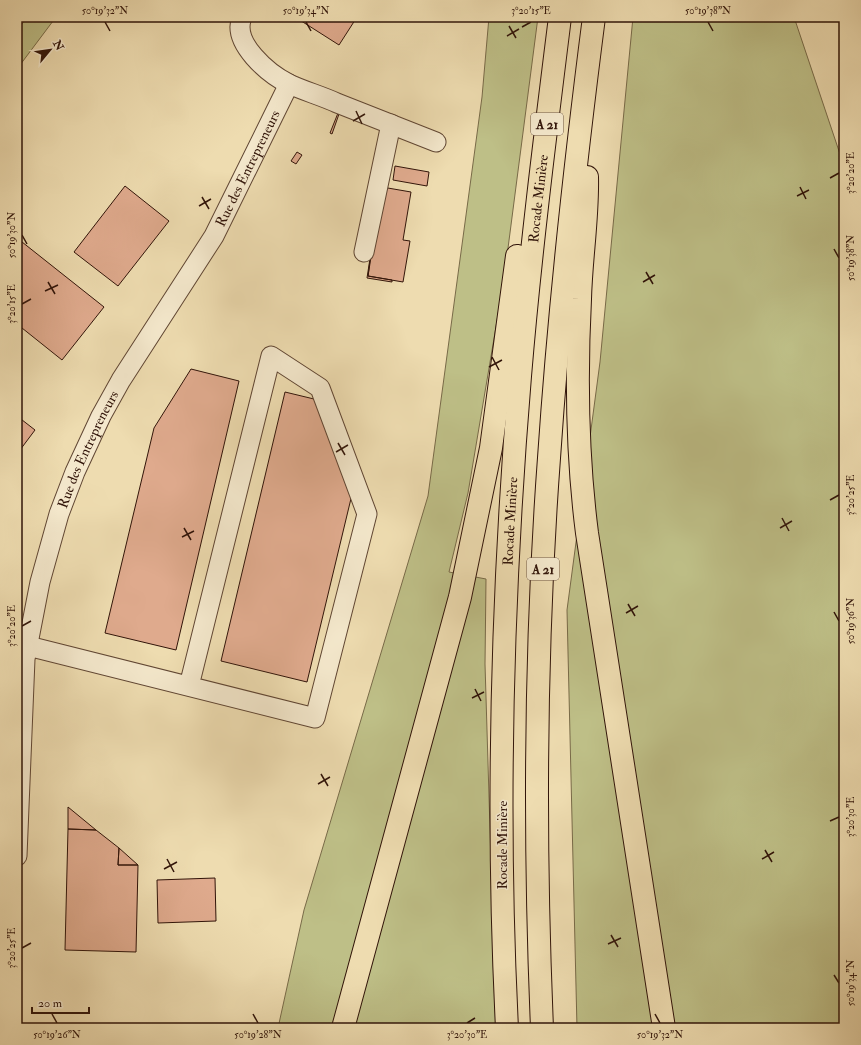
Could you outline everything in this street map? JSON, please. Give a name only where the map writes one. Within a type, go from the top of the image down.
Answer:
[{"type":"highway","name":"Rocade Minière","points":[[507,1028],[502,893],[505,628],[516,428],[534,232],[560,17]]},
{"type":"highway","name":"A 21","points":[[542,1028],[538,915],[538,800],[543,573],[549,459],[560,318],[582,112],[594,17]]},
{"type":"highway","points":[[582,112],[587,184],[579,308],[578,427],[582,490],[587,533],[664,1028]]},
{"type":"highway","points":[[343,1028],[460,597],[491,448],[518,246],[534,232]]},
{"type":"street","points":[[242,17],[240,28],[243,38],[252,54],[266,68],[289,84],[436,142]]},
{"type":"street","name":"Rue des Entrepreneurs","points":[[17,856],[19,733],[24,667],[34,605],[52,535],[83,454],[121,380],[214,236],[289,84]]},
{"type":"street","points":[[364,252],[391,124]]},
{"type":"street","points":[[28,646],[316,718],[367,514],[320,388],[271,356],[189,686]]},
{"type":"green space","points":[[27,17],[56,17],[17,69],[17,31]]},
{"type":"green space","points":[[489,17],[538,17],[504,279],[468,493],[449,572],[486,579],[485,664],[496,1028],[278,1028],[304,910],[428,496],[482,97]]},
{"type":"green space","points":[[633,17],[794,17],[844,166],[844,1028],[577,1028],[567,610],[600,362]]},
{"type":"building","points":[[295,17],[357,17],[339,45]]},
{"type":"building","points":[[338,113],[339,114],[332,134],[330,133]]},
{"type":"building","points":[[297,152],[302,155],[296,164],[291,161]]},
{"type":"building","points":[[395,166],[429,172],[427,186],[393,180]]},
{"type":"building","points":[[125,186],[169,221],[118,286],[74,252]]},
{"type":"building","points":[[382,187],[411,192],[403,240],[410,241],[403,282],[368,276]]},
{"type":"building","points":[[17,238],[104,307],[62,360],[17,324]]},
{"type":"building","points":[[371,252],[368,276],[392,280],[392,282],[367,278]]},
{"type":"building","points":[[191,369],[239,381],[176,650],[105,633],[154,428]]},
{"type":"building","points":[[285,392],[314,399],[354,486],[307,682],[221,661]]},
{"type":"building","points":[[17,416],[35,430],[17,454]]},
{"type":"building","points":[[68,807],[96,830],[68,829]]},
{"type":"building","points":[[68,829],[96,830],[119,848],[118,865],[138,865],[136,952],[65,950]]},
{"type":"building","points":[[119,848],[138,865],[118,865]]},
{"type":"building","points":[[215,878],[216,921],[158,923],[157,880]]}]
